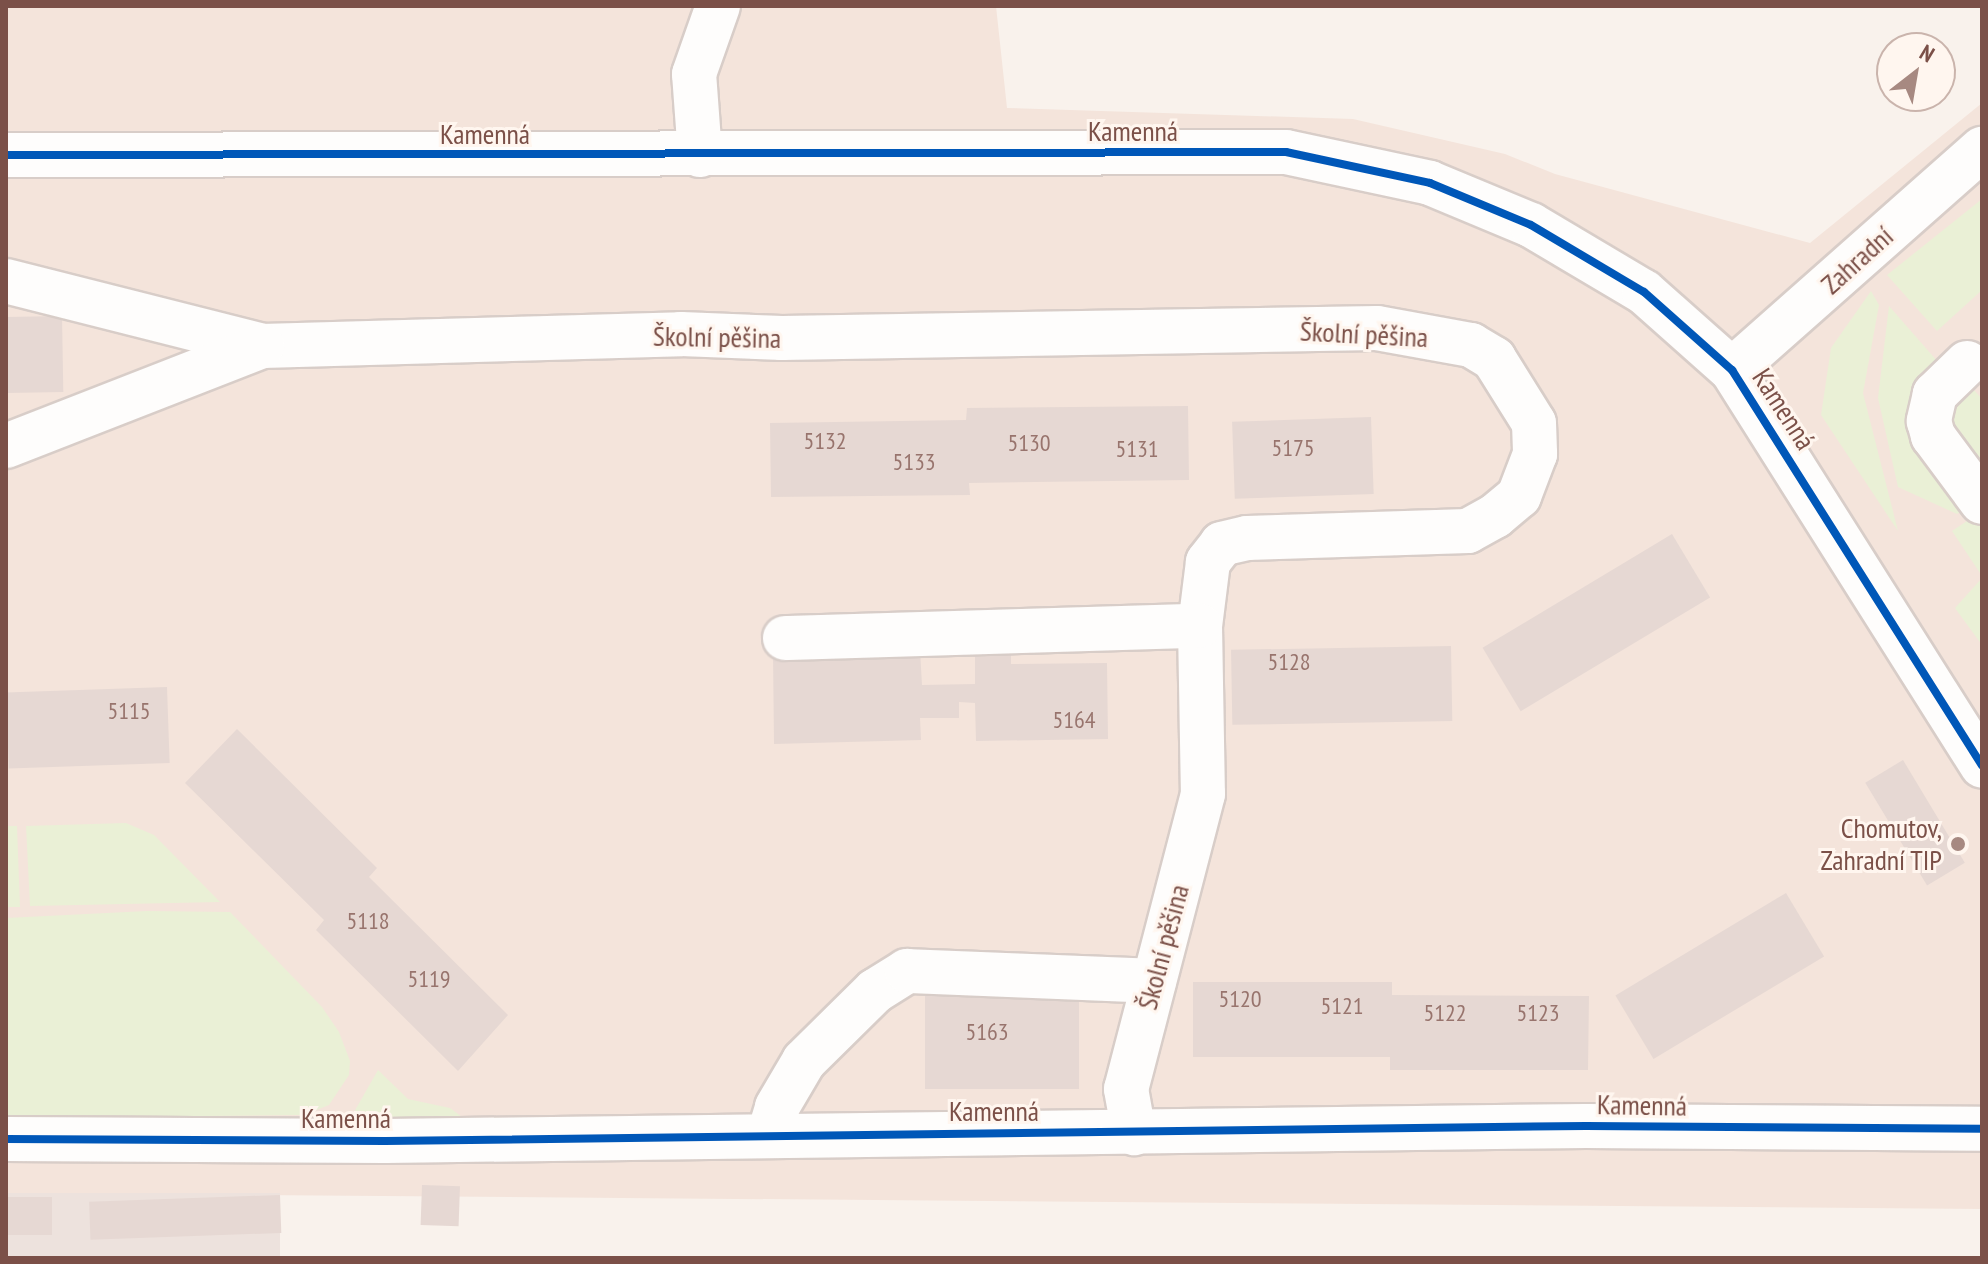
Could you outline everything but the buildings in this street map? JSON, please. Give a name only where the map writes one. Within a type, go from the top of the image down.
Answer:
[{"type":"street","points":[[700,155],[694,74],[718,6]]},
{"type":"street","name":"Zahradní","points":[[1732,370],[1982,149]]},
{"type":"street","name":"Kamenná","points":[[6,155],[1286,152],[1430,183],[1531,225],[1644,292],[1732,370],[1982,766]]},
{"type":"street","name":"Školní pěšina","points":[[6,281],[262,346],[681,334],[782,338],[1377,328],[1446,338],[1494,359],[1534,423],[1535,454],[1519,496],[1468,531],[1247,538],[1222,544],[1208,562],[1200,626],[1203,794],[1126,1089],[1134,1133]]},
{"type":"street","name":"Školní pěšina","points":[[6,446],[262,346]]},
{"type":"street","points":[[1967,363],[1935,394],[1929,421],[1933,436],[1982,502]]},
{"type":"street","points":[[785,638],[1200,626]]},
{"type":"street","points":[[769,1134],[777,1107],[804,1061],[875,991],[907,971],[1154,981]]},
{"type":"street","name":"Kamenná","points":[[6,1139],[1134,1133],[1586,1126],[1982,1129]]},
{"type":"shaded area","points":[[6,6],[996,6],[1007,108],[1353,119],[1505,154],[1555,174],[1810,243],[1982,103],[1982,1209],[6,1193]]},
{"type":"shaded area","points":[[6,1193],[280,1193],[280,1258],[6,1258]]},
{"type":"green space","points":[[1982,199],[1982,290],[1937,331],[1887,275]]},
{"type":"green space","points":[[1871,291],[1879,305],[1863,393],[1898,531],[1821,415],[1831,348]]},
{"type":"green space","points":[[1889,306],[1945,370],[1923,395],[1971,505],[1957,514],[1898,487],[1878,398]]},
{"type":"green space","points":[[1964,379],[1982,399],[1982,482],[1941,412]]},
{"type":"green space","points":[[1976,515],[1982,523],[1982,576],[1952,531]]},
{"type":"green space","points":[[1982,578],[1982,645],[1955,608]]},
{"type":"green space","points":[[126,823],[154,835],[220,902],[30,906],[26,826]]},
{"type":"green space","points":[[6,826],[17,826],[20,907],[6,907]]},
{"type":"green space","points":[[147,911],[230,912],[322,1007],[339,1032],[350,1061],[349,1075],[329,1105],[304,1115],[6,1118],[6,918]]},
{"type":"green space","points":[[378,1070],[408,1099],[450,1108],[469,1122],[392,1125],[361,1118],[354,1112]]},
{"type":"cycle path","points":[[6,155],[1286,152],[1430,183],[1531,225],[1644,292],[1732,370],[1982,766]]},
{"type":"cycle path","points":[[6,1139],[385,1141],[1586,1126],[1982,1129]]},
{"type":"place","name":"Chomutov, Zahradní TIP","points":[[1958,844]]}]
